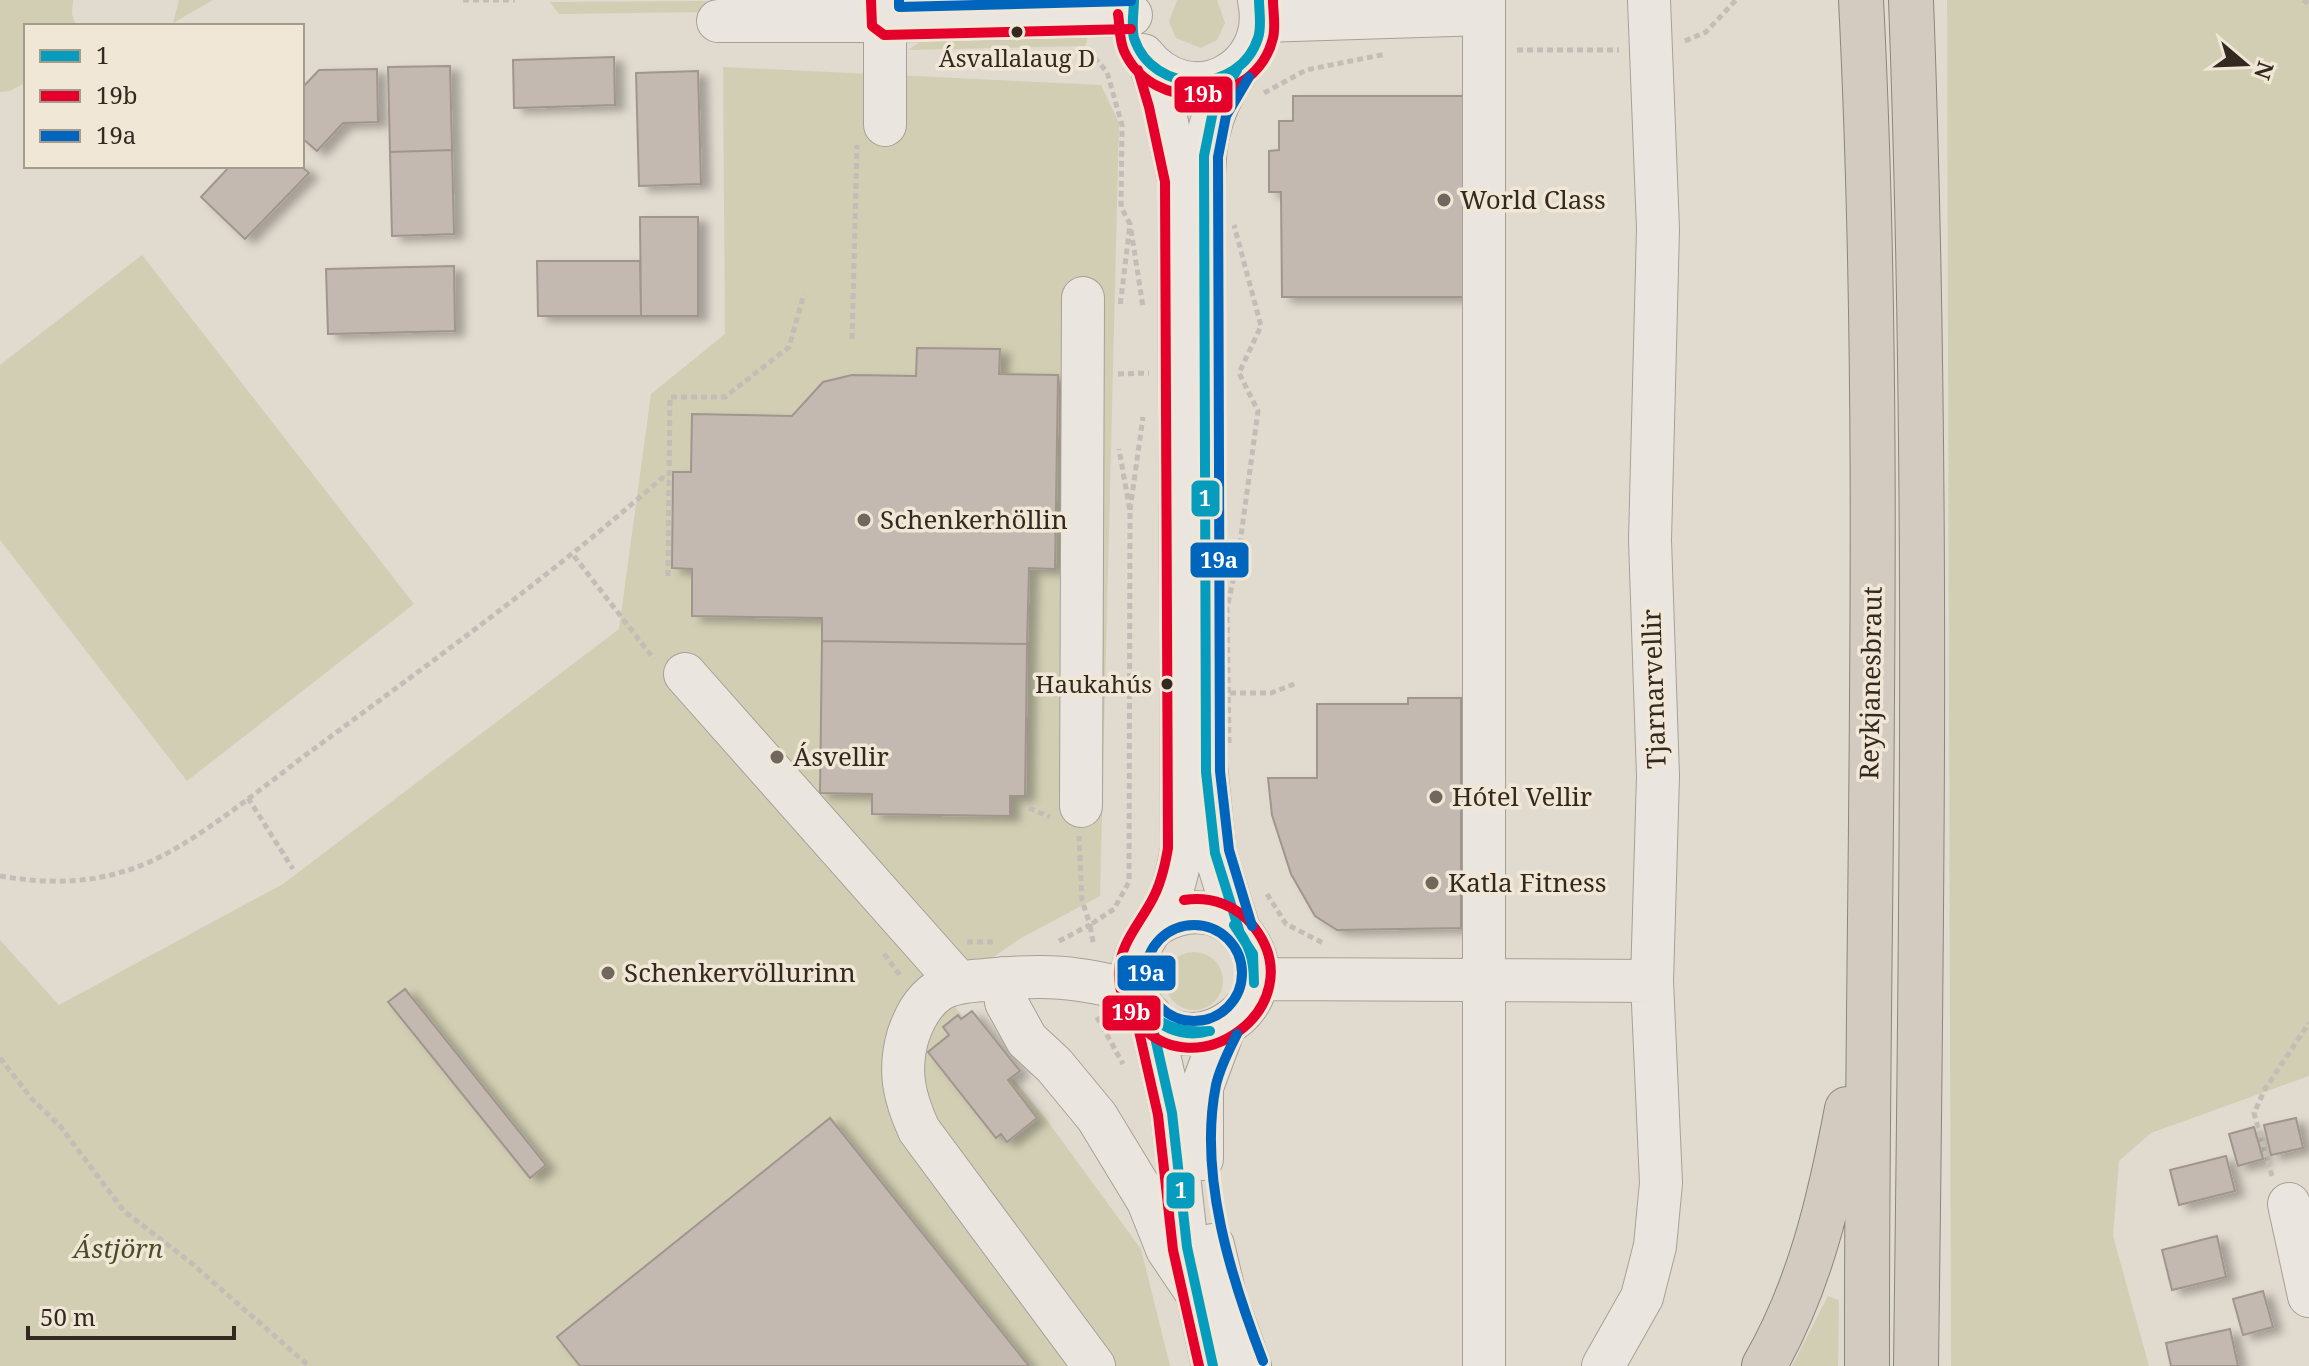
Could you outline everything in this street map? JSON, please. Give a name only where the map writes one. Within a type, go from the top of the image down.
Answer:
[{"type":"highway","name":"Reykjanesbraut","points":[[1861,0],[1868,136],[1874,475],[1867,1008],[1867,1366]]},
{"type":"highway","name":"Reykjanesbraut","points":[[1911,0],[1919,223],[1919,584],[1924,789],[1916,1366]]},
{"type":"highway","points":[[1764,1366],[1799,1296],[1822,1227],[1867,1008]]},
{"type":"street","name":"Tjarnarvellir","points":[[1603,1366],[1642,1297],[1659,1216],[1661,1183],[1652,981],[1658,776],[1650,540],[1658,229],[1649,0]]},
{"type":"street","points":[[1239,930],[1215,853],[1205,734],[1204,156],[1213,111],[1248,83],[1260,11],[1484,7],[1484,1366]]},
{"type":"street","points":[[718,21],[885,11],[1133,8],[1140,51],[1151,66],[1171,79],[1193,84],[1216,81],[1248,83]]},
{"type":"street","points":[[871,130],[885,11]]},
{"type":"street","points":[[1151,66],[1177,168],[1181,298],[1182,849],[1171,895],[1133,966],[1172,1113],[1194,1289],[1213,1366]]},
{"type":"street","points":[[1081,806],[1101,304]]},
{"type":"street","points":[[685,674],[959,983]]},
{"type":"street","points":[[1194,1289],[1167,1249],[1148,1201],[1097,1117],[1054,1065],[1027,1040],[1006,1002],[1020,976],[1149,932],[1170,916],[1199,911],[1228,920],[1239,930],[1250,944],[1256,979],[1241,1013],[1224,1028],[1202,1087],[1199,1117],[1202,1167],[1213,1243],[1226,1300],[1250,1366]]},
{"type":"street","points":[[1094,1366],[919,1130],[901,1087],[906,1043],[913,1020],[940,990],[959,983],[1020,976],[1075,977],[1143,1004],[1170,1030],[1189,1035],[1224,1028]]},
{"type":"street","points":[[1256,979],[1652,981]]},
{"type":"street","points":[[2289,1204],[2309,1296]]},
{"type":"path","points":[[463,0],[515,0]]},
{"type":"path","points":[[1680,41],[1706,32],[1736,0]]},
{"type":"path","points":[[2303,0],[2309,4]]},
{"type":"path","points":[[1091,42],[1087,49],[1107,72],[1122,125],[1121,207],[1130,224],[1144,315]]},
{"type":"path","points":[[1515,50],[1626,49]]},
{"type":"path","points":[[1248,83],[1392,53]]},
{"type":"path","points":[[852,339],[871,130]]},
{"type":"path","points":[[1229,753],[1227,608],[1238,558],[1258,411],[1239,373],[1261,326],[1233,220]]},
{"type":"path","points":[[1101,304],[1130,224]]},
{"type":"path","points":[[668,576],[670,397],[725,397],[789,347],[804,294]]},
{"type":"path","points":[[1118,361],[1118,389]]},
{"type":"path","points":[[1118,374],[1162,373]]},
{"type":"path","points":[[1090,925],[1114,909],[1129,882],[1130,511],[1145,405]]},
{"type":"path","points":[[1119,436],[1130,511]]},
{"type":"path","points":[[0,876],[31,881],[76,882],[137,867],[163,855],[248,798],[574,556],[662,478],[669,479]]},
{"type":"path","points":[[1230,693],[1271,693],[1297,683]]},
{"type":"path","points":[[248,798],[293,869]]},
{"type":"path","points":[[1081,852],[1082,900],[1093,942]]},
{"type":"path","points":[[1266,892],[1286,924],[1321,943],[1334,945]]},
{"type":"path","points":[[1091,1006],[1125,1070]]},
{"type":"path","points":[[2289,1204],[2268,1169],[2254,1113],[2265,1089],[2309,1023]]},
{"type":"path","points":[[0,1058],[60,1126],[124,1211],[190,1262],[309,1366]]},
{"type":"green space","points":[[0,0],[73,0],[75,24],[24,24],[24,83],[10,91],[0,92]]},
{"type":"green space","points":[[179,0],[213,0],[173,23]]},
{"type":"green space","points":[[851,0],[850,10],[559,14],[550,2]]},
{"type":"green space","points":[[1177,0],[1217,0],[1225,23],[1217,40],[1201,48],[1176,38],[1169,22]]},
{"type":"green space","points":[[1947,0],[2309,0],[2309,1076],[2151,1133],[2119,1161],[2113,1236],[2149,1366],[1951,1366]]},
{"type":"green space","points":[[928,37],[1088,37],[1085,46],[908,50]]},
{"type":"green space","name":"Ásvellir","points":[[723,67],[1101,85],[1119,123],[1100,896],[1021,938],[943,992],[1046,1119],[1141,1249],[1170,1366],[0,1366],[0,940],[59,1005],[283,884],[619,629],[651,394],[725,334]]},
{"type":"green space","points":[[142,255],[414,604],[187,781],[0,540],[0,365]]},
{"type":"green space","points":[[1194,952],[1215,960],[1223,981],[1215,1002],[1194,1010],[1173,1002],[1165,981],[1173,960]]},
{"type":"green space","points":[[1828,1296],[1839,1300],[1838,1366],[1792,1366]]},
{"type":"building","points":[[614,57],[615,105],[514,108],[513,60]]},
{"type":"building","points":[[450,66],[452,150],[390,152],[388,67]]},
{"type":"building","points":[[377,69],[378,122],[343,123],[317,151],[304,140],[304,86],[319,70]]},
{"type":"building","points":[[698,71],[701,184],[639,186],[636,73]]},
{"type":"building","points":[[1293,96],[1467,96],[1467,297],[1282,297],[1281,192],[1269,192],[1269,151],[1279,150],[1279,121],[1293,121]]},
{"type":"building","points":[[452,150],[454,234],[392,236],[390,152]]},
{"type":"building","points":[[228,168],[303,168],[309,173],[245,239],[201,197]]},
{"type":"building","points":[[640,217],[698,217],[698,316],[641,316]]},
{"type":"building","points":[[537,261],[640,261],[641,316],[538,316]]},
{"type":"building","points":[[454,266],[455,331],[328,334],[326,269]]},
{"type":"building","name":"Schenkerhöllin","points":[[917,348],[1000,349],[999,374],[1058,375],[1055,569],[1029,568],[1027,644],[822,641],[822,618],[692,616],[692,569],[672,568],[673,472],[691,472],[692,414],[792,416],[823,382],[852,375],[916,376]]},
{"type":"building","points":[[822,641],[1027,644],[1025,796],[1010,796],[1010,816],[872,814],[872,794],[820,793]]},
{"type":"building","points":[[1408,698],[1461,698],[1461,928],[1337,930],[1315,916],[1291,874],[1272,815],[1268,778],[1317,778],[1317,704],[1408,704]]},
{"type":"building","points":[[405,989],[546,1165],[530,1178],[388,1002]]},
{"type":"building","points":[[972,1011],[1020,1071],[1008,1080],[1037,1118],[1007,1142],[1001,1134],[996,1138],[928,1052],[949,1035],[943,1027],[958,1015],[961,1019]]},
{"type":"building","points":[[830,1118],[1029,1366],[580,1366],[557,1337]]},
{"type":"building","points":[[2296,1118],[2303,1148],[2271,1155],[2264,1125]]},
{"type":"building","points":[[2254,1127],[2263,1159],[2238,1166],[2229,1134]]},
{"type":"building","points":[[2226,1156],[2235,1191],[2179,1205],[2170,1170]]},
{"type":"building","points":[[2217,1236],[2226,1277],[2172,1290],[2162,1250]]},
{"type":"building","points":[[2263,1291],[2273,1327],[2243,1335],[2233,1299]]},
{"type":"building","points":[[2230,1329],[2238,1366],[2171,1366],[2166,1343]]},
{"type":"transit line","name":"19b","points":[[871,0],[872,26],[884,35],[1131,29]]},
{"type":"transit line","name":"19a","points":[[899,0],[899,7],[1131,1]]},
{"type":"transit line","name":"1","points":[[1134,0],[1133,34],[1144,57],[1159,70],[1177,79],[1196,81],[1216,78],[1234,70],[1248,57],[1259,34],[1259,0]]},
{"type":"transit line","name":"19b","points":[[1118,14],[1122,47],[1138,72],[1157,86],[1179,93],[1203,95],[1226,90],[1247,79],[1263,61],[1274,33],[1273,0]]},
{"type":"transit line","name":"19b","points":[[1138,70],[1165,182],[1168,848],[1158,888],[1123,952],[1119,978],[1122,995],[1134,1017],[1158,1039],[1185,1048],[1213,1044],[1238,1032],[1258,1011],[1269,986],[1269,957],[1254,927],[1240,913],[1214,901],[1184,900]]},
{"type":"transit line","name":"1","points":[[1237,70],[1213,111],[1204,156],[1206,772],[1215,853],[1239,930]]},
{"type":"transit line","name":"19a","points":[[1249,77],[1226,116],[1218,157],[1220,771],[1229,850],[1252,926]]},
{"type":"transit line","name":"19a","points":[[1194,925],[1212,929],[1228,939],[1238,955],[1242,973],[1238,991],[1228,1007],[1212,1017],[1194,1021],[1176,1017],[1160,1007],[1150,991],[1146,973],[1150,955],[1160,939],[1176,929],[1194,925]]},
{"type":"transit line","name":"1","points":[[1234,925],[1253,954],[1254,983]]},
{"type":"transit line","name":"1","points":[[1234,925],[1250,952],[1254,983]]},
{"type":"transit line","name":"1","points":[[1149,1014],[1178,1029],[1210,1031]]},
{"type":"transit line","name":"1","points":[[1149,1014],[1162,1025],[1177,1031],[1210,1031]]},
{"type":"transit line","name":"1","points":[[1150,1015],[1172,1113],[1187,1247],[1213,1366]]},
{"type":"transit line","name":"19b","points":[[1136,1018],[1158,1115],[1173,1250],[1199,1366]]},
{"type":"transit line","name":"19a","points":[[1237,1034],[1216,1085],[1211,1154],[1229,1261],[1263,1361]]},
{"type":"place","name":"Ásvallalaug D","points":[[1017,32]]},
{"type":"place","name":"World Class","points":[[1444,200]]},
{"type":"place","name":"Schenkerhöllin","points":[[864,520]]},
{"type":"place","name":"Haukahús","points":[[1167,684]]},
{"type":"place","name":"Ásvellir","points":[[777,757]]},
{"type":"place","name":"Hótel Vellir","points":[[1436,797]]},
{"type":"place","name":"Katla Fitness","points":[[1432,883]]},
{"type":"place","name":"Schenkervöllurinn","points":[[608,973]]},
{"type":"park label","name":"Ástjörn","points":[[118,1249]]}]
